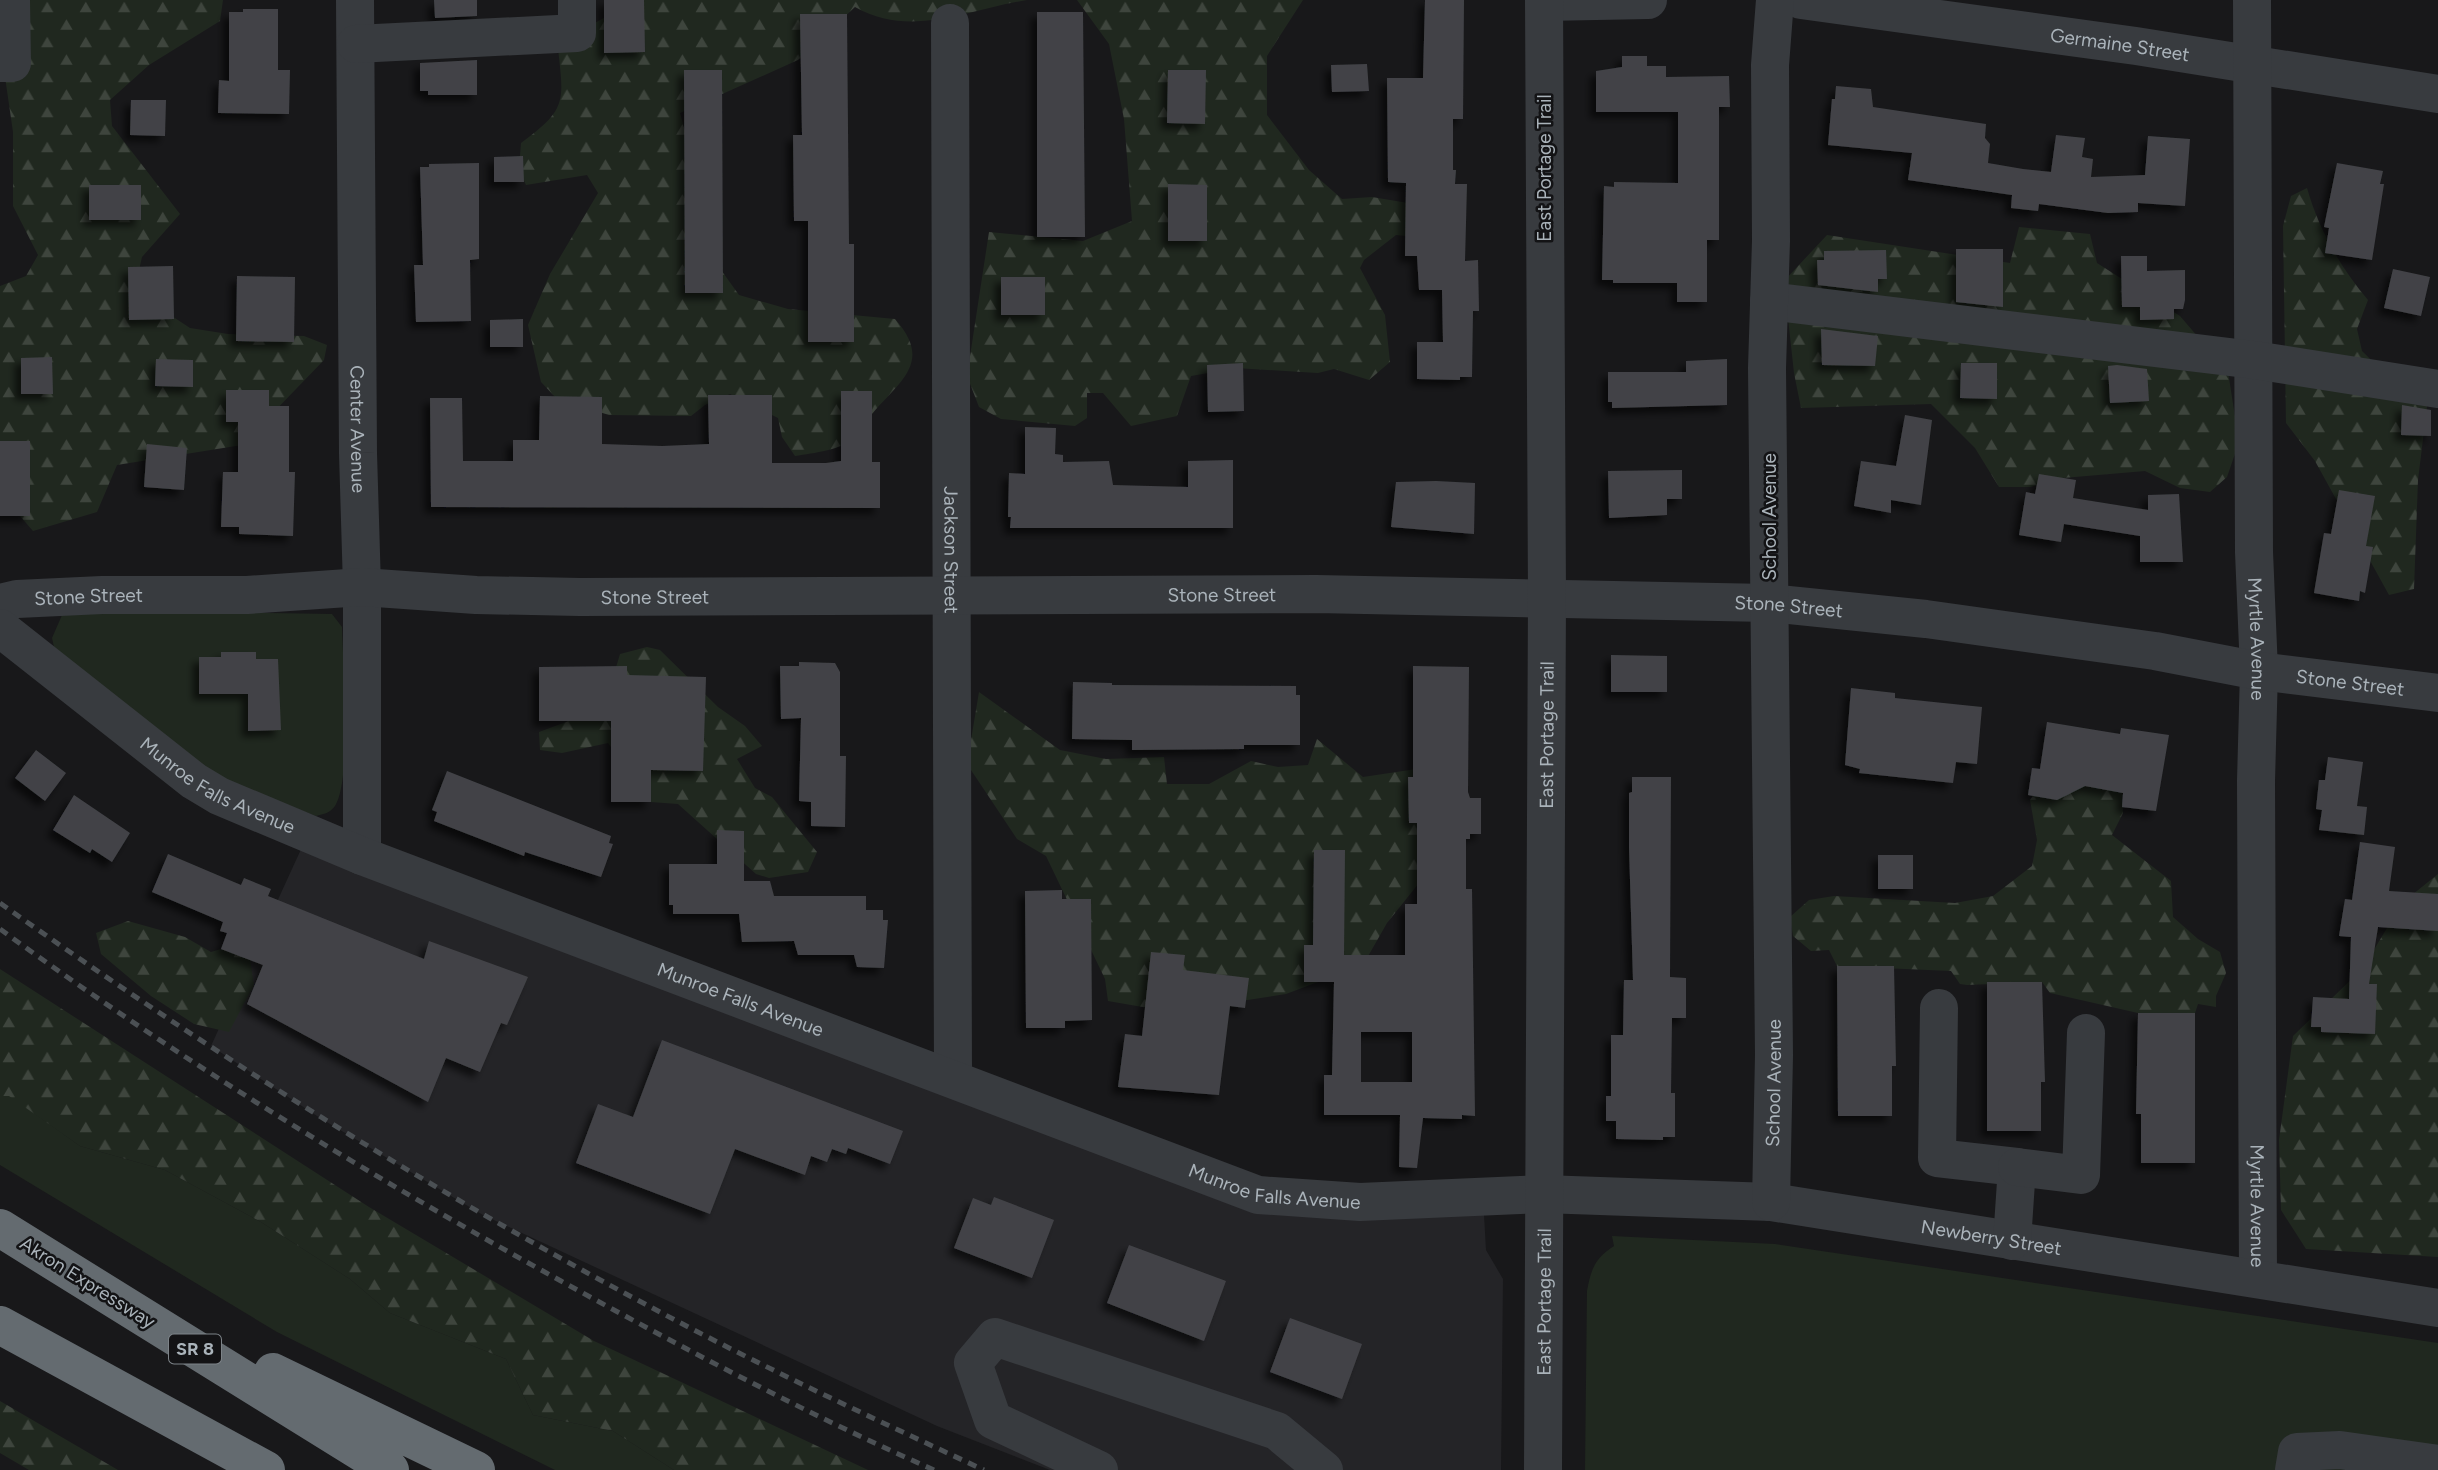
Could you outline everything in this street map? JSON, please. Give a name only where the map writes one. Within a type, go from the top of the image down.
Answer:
[{"type":"highway","name":"Akron Expressway","points":[[0,1228],[390,1470]]},
{"type":"highway","points":[[93,1285],[476,1470]]},
{"type":"highway","points":[[0,1325],[266,1470]]},
{"type":"street","points":[[0,63],[12,63],[11,0]]},
{"type":"street","name":"Center Avenue","points":[[355,0],[358,453],[362,587],[362,856]]},
{"type":"street","points":[[356,44],[577,33],[577,0]]},
{"type":"street","points":[[1544,1],[1648,0]]},
{"type":"street","name":"School Avenue","points":[[1771,1202],[1774,1055],[1769,301],[1770,65],[1775,0]]},
{"type":"street","name":"Germaine Street","points":[[1801,0],[2139,46],[2253,67],[2438,94]]},
{"type":"street","name":"Myrtle Avenue","points":[[2252,0],[2254,552],[2259,670],[2256,781],[2258,1279]]},
{"type":"street","name":"East Portage Trail","points":[[1543,1470],[1542,1194],[1547,597],[1544,1]]},
{"type":"street","name":"Jackson Street","points":[[950,23],[953,1078]]},
{"type":"street","points":[[1769,301],[2254,360],[2438,389]]},
{"type":"street","name":"Stone Street","points":[[0,603],[17,599],[102,595],[247,595],[362,587],[476,596],[953,597],[1329,594],[1769,603],[1926,619],[2155,651],[2259,670],[2438,693]]},
{"type":"street","name":"Munroe Falls Avenue","points":[[0,628],[194,781],[219,796],[362,856],[953,1078],[1182,1169],[1258,1195],[1360,1202],[1542,1194]]},
{"type":"street","points":[[1939,1008],[1937,1158],[2081,1175],[2086,1033]]},
{"type":"street","points":[[2012,1241],[2017,1167]]},
{"type":"street","name":"Newberry Street","points":[[1542,1194],[1771,1202],[2438,1308]]},
{"type":"street","points":[[1099,1470],[993,1420],[973,1363],[995,1337],[1277,1431],[1324,1470]]},
{"type":"street","points":[[2294,1470],[2297,1452],[2340,1450],[2438,1464]]},
{"type":"shaded area","points":[[308,834],[1182,1169],[1483,1197],[1486,1250],[1503,1279],[1501,1470],[1050,1470],[937,1426],[483,1215],[320,1118],[211,1046]]},
{"type":"green space","points":[[15,0],[223,0],[220,21],[149,65],[110,100],[112,126],[180,214],[142,257],[134,291],[190,328],[228,334],[304,336],[327,345],[324,360],[242,445],[117,465],[97,512],[33,531],[0,493],[0,286],[26,276],[38,255],[13,206],[13,132],[3,63]]},
{"type":"green space","points":[[636,0],[1027,0],[962,15],[919,21],[898,21],[855,7],[798,60],[680,113],[688,142],[706,249],[739,295],[788,309],[895,319],[906,334],[912,347],[909,370],[872,414],[859,435],[843,445],[795,456],[782,437],[778,418],[730,394],[705,405],[691,416],[609,415],[557,399],[541,382],[528,325],[550,274],[598,193],[587,175],[526,185],[519,169],[521,143],[547,122],[559,103],[561,81],[558,48],[577,33]]},
{"type":"green space","points":[[1077,0],[1303,0],[1267,56],[1267,115],[1309,170],[1342,199],[1372,197],[1408,203],[1416,237],[1396,235],[1364,260],[1360,268],[1385,315],[1390,362],[1369,380],[1334,369],[1318,373],[1236,368],[1191,376],[1177,416],[1131,426],[1103,393],[1087,393],[1087,418],[1075,426],[1001,419],[979,407],[967,376],[989,232],[1083,241],[1132,221],[1124,119],[1109,44]]},
{"type":"green space","points":[[2307,188],[2332,247],[2368,300],[2357,329],[2362,351],[2405,393],[2428,398],[2418,480],[2414,589],[2389,595],[2315,461],[2286,423],[2283,226],[2291,196]]},
{"type":"green space","points":[[2019,227],[2090,234],[2097,263],[2180,316],[2198,337],[2223,340],[2239,442],[2227,477],[2210,492],[2180,488],[2145,471],[2063,478],[2030,487],[1999,487],[1975,448],[1931,404],[1801,408],[1794,373],[1784,281],[1827,235],[2010,263]]},
{"type":"green space","points":[[142,611],[332,614],[342,627],[345,720],[343,772],[340,792],[333,808],[316,816],[230,784],[193,761],[54,647],[52,638],[62,615]]},
{"type":"green space","points":[[647,647],[660,650],[718,707],[745,726],[762,746],[737,759],[755,788],[772,797],[817,852],[808,872],[769,878],[756,874],[678,804],[651,802],[608,743],[562,753],[540,750],[539,732],[604,708],[620,654]]},
{"type":"green space","points":[[979,692],[1060,750],[1106,759],[1164,757],[1167,784],[1209,784],[1251,761],[1278,767],[1308,765],[1317,739],[1363,777],[1423,768],[1435,863],[1387,923],[1363,965],[1286,994],[1202,1007],[1160,1010],[1108,1001],[1105,979],[1046,856],[1017,839],[967,764]]},
{"type":"green space","points":[[2042,783],[2122,787],[2123,813],[2112,835],[2171,881],[2173,917],[2198,939],[2220,952],[2226,973],[2216,996],[2216,1007],[2198,1004],[2195,1013],[2138,1013],[2050,993],[2042,982],[1967,985],[1960,984],[1951,971],[1837,966],[1829,950],[1811,951],[1793,936],[1790,917],[1809,900],[1834,896],[1955,903],[1993,896],[2032,866],[2037,840],[2030,800]]},
{"type":"green space","points":[[2438,874],[2438,1257],[2306,1249],[2281,1210],[2279,1140],[2293,1036],[2363,968],[2402,903]]},
{"type":"green space","points":[[128,921],[185,937],[211,952],[221,949],[250,959],[254,985],[229,1032],[194,1024],[151,996],[101,954],[96,933]]},
{"type":"green space","points":[[0,969],[369,1207],[594,1341],[868,1470],[674,1470],[613,1431],[533,1415],[506,1359],[390,1313],[350,1279],[261,1222],[165,1170],[80,1146],[9,1096],[0,1096]]},
{"type":"green space","points":[[9,1095],[80,1146],[165,1170],[261,1222],[350,1279],[390,1313],[506,1359],[533,1415],[613,1431],[674,1470],[555,1470],[277,1332],[0,1165],[0,1096]]},
{"type":"green space","points":[[1612,1236],[1775,1244],[2438,1343],[2438,1470],[1585,1470],[1587,1291],[1595,1265],[1602,1255],[1614,1246]]},
{"type":"green space","points":[[0,1401],[118,1470],[29,1470],[0,1453]]},
{"type":"building","points":[[434,0],[477,0],[477,16],[435,18]]},
{"type":"building","points":[[604,0],[644,0],[645,52],[604,53]]},
{"type":"building","points":[[1425,0],[1464,0],[1463,119],[1453,119],[1453,170],[1456,170],[1455,184],[1467,184],[1465,261],[1478,260],[1479,311],[1473,311],[1472,377],[1460,377],[1460,380],[1417,379],[1417,342],[1443,342],[1442,290],[1419,290],[1417,256],[1405,256],[1406,183],[1388,182],[1387,78],[1423,78]]},
{"type":"building","points":[[243,9],[278,9],[278,70],[290,70],[289,114],[218,113],[219,80],[229,81],[229,12],[243,12]]},
{"type":"building","points":[[1037,12],[1083,12],[1085,237],[1037,237]]},
{"type":"building","points":[[800,14],[847,14],[849,244],[854,244],[854,342],[808,342],[808,221],[794,221],[793,135],[802,135]]},
{"type":"building","points":[[1622,56],[1647,56],[1647,66],[1666,66],[1666,77],[1729,76],[1730,107],[1719,107],[1719,240],[1707,240],[1707,302],[1677,302],[1677,283],[1613,283],[1613,280],[1602,280],[1604,186],[1614,187],[1614,182],[1678,183],[1678,112],[1596,112],[1596,71],[1622,67]]},
{"type":"building","points":[[477,60],[477,95],[428,95],[428,91],[420,91],[420,63]]},
{"type":"building","points":[[1367,64],[1369,91],[1332,92],[1331,65]]},
{"type":"building","points":[[684,70],[722,70],[723,293],[685,293]]},
{"type":"building","points":[[1168,70],[1206,70],[1205,124],[1167,123]]},
{"type":"building","points":[[1836,86],[1871,89],[1873,107],[1986,124],[1985,138],[1990,144],[1988,163],[2023,169],[2051,172],[2056,135],[2085,138],[2082,157],[2093,159],[2091,177],[2145,175],[2148,136],[2190,139],[2185,206],[2138,203],[2138,212],[2108,213],[2039,204],[2038,211],[2011,208],[2012,195],[1908,180],[1912,153],[1828,145],[1832,99],[1835,99]]},
{"type":"building","points":[[131,100],[166,100],[165,136],[130,135]]},
{"type":"building","points":[[523,156],[524,182],[494,182],[494,157]]},
{"type":"building","points":[[479,163],[479,259],[470,260],[471,321],[416,322],[414,265],[423,265],[420,167],[429,167],[429,164]]},
{"type":"building","points":[[2337,163],[2383,171],[2380,184],[2384,184],[2372,260],[2325,253],[2329,228],[2324,227]]},
{"type":"building","points":[[1168,184],[1207,185],[1207,241],[1168,241]]},
{"type":"building","points":[[89,185],[141,185],[141,220],[89,220]]},
{"type":"building","points":[[1956,249],[2003,249],[2003,307],[1956,302]]},
{"type":"building","points":[[1886,250],[1887,279],[1878,279],[1878,292],[1818,285],[1817,260],[1824,260],[1824,251]]},
{"type":"building","points":[[2121,256],[2147,256],[2147,271],[2185,270],[2183,309],[2174,309],[2174,319],[2140,320],[2140,307],[2122,307]]},
{"type":"building","points":[[173,266],[174,319],[129,320],[128,267]]},
{"type":"building","points":[[2393,269],[2430,277],[2421,316],[2384,308]]},
{"type":"building","points":[[237,276],[295,277],[294,342],[236,341]]},
{"type":"building","points":[[1001,277],[1045,277],[1045,315],[1001,315]]},
{"type":"building","points":[[523,319],[523,347],[490,347],[490,320]]},
{"type":"building","points":[[1821,329],[1878,336],[1875,366],[1822,365]]},
{"type":"building","points":[[52,357],[53,394],[21,394],[21,358]]},
{"type":"building","points":[[156,359],[193,360],[193,387],[155,386]]},
{"type":"building","points":[[1727,359],[1727,405],[1612,408],[1612,402],[1608,402],[1608,372],[1686,372],[1686,361]]},
{"type":"building","points":[[1243,363],[1244,411],[1208,412],[1207,365]]},
{"type":"building","points":[[1961,363],[1997,363],[1997,399],[1960,398]]},
{"type":"building","points":[[2108,366],[2147,369],[2149,401],[2110,403]]},
{"type":"building","points":[[226,390],[269,390],[269,406],[289,406],[289,472],[295,472],[293,536],[239,534],[239,527],[221,527],[223,472],[238,472],[238,422],[226,422]]},
{"type":"building","points":[[841,391],[872,391],[872,462],[880,462],[880,508],[431,507],[430,398],[462,398],[463,461],[513,461],[513,440],[539,440],[540,396],[602,397],[602,444],[662,446],[709,444],[708,395],[772,395],[772,463],[826,463],[841,461]]},
{"type":"building","points":[[2402,405],[2431,410],[2431,436],[2401,435]]},
{"type":"building","points":[[1905,415],[1932,420],[1921,505],[1891,500],[1891,513],[1854,506],[1861,461],[1896,466]]},
{"type":"building","points":[[1025,427],[1056,428],[1055,454],[1063,455],[1063,462],[1109,461],[1113,485],[1188,487],[1188,461],[1233,460],[1233,528],[1010,528],[1009,473],[1025,474]]},
{"type":"building","points":[[0,441],[30,441],[30,516],[0,516]]},
{"type":"building","points":[[147,444],[187,448],[184,490],[144,487]]},
{"type":"building","points":[[1682,470],[1682,499],[1667,499],[1667,515],[1609,518],[1608,471]]},
{"type":"building","points":[[2039,474],[2076,480],[2073,498],[2148,510],[2148,495],[2179,494],[2183,562],[2140,562],[2140,536],[2064,524],[2061,542],[2019,535],[2026,492],[2035,494]]},
{"type":"building","points":[[1396,482],[1475,483],[1474,534],[1391,527]]},
{"type":"building","points":[[2339,490],[2375,496],[2366,546],[2373,547],[2365,593],[2360,591],[2359,601],[2314,593],[2324,533],[2331,534]]},
{"type":"building","points":[[221,652],[256,652],[256,659],[278,659],[281,730],[248,731],[248,694],[199,694],[199,657],[221,657]]},
{"type":"building","points":[[1611,655],[1667,656],[1667,692],[1611,692]]},
{"type":"building","points":[[799,662],[835,663],[840,672],[840,756],[846,756],[845,827],[811,826],[811,802],[799,801],[801,718],[781,719],[780,666],[799,666]]},
{"type":"building","points":[[627,666],[627,675],[706,677],[703,771],[651,770],[651,802],[611,802],[611,721],[539,721],[539,667]]},
{"type":"building","points":[[1413,666],[1469,667],[1468,792],[1470,798],[1481,798],[1481,834],[1470,834],[1470,839],[1466,839],[1466,889],[1472,889],[1475,1116],[1462,1115],[1462,1119],[1423,1118],[1417,1168],[1399,1167],[1400,1115],[1324,1115],[1324,1075],[1332,1075],[1334,982],[1304,982],[1304,945],[1313,945],[1314,850],[1345,850],[1344,955],[1405,955],[1405,904],[1417,904],[1417,823],[1409,823],[1408,777],[1413,777]],"holes":[[[1361,1032],[1412,1032],[1412,1082],[1361,1082]]]},
{"type":"building","points":[[1073,682],[1112,685],[1296,686],[1296,695],[1300,695],[1300,745],[1244,745],[1244,749],[1132,750],[1132,740],[1072,739]]},
{"type":"building","points":[[1851,688],[1895,693],[1895,698],[1982,707],[1977,764],[1956,762],[1953,783],[1859,773],[1860,769],[1845,765]]},
{"type":"building","points":[[2047,722],[2120,734],[2121,728],[2169,735],[2156,811],[2122,807],[2123,793],[2085,786],[2057,800],[2028,795],[2032,768],[2040,769]]},
{"type":"building","points":[[36,750],[66,773],[45,801],[15,778]]},
{"type":"building","points":[[2328,757],[2363,762],[2357,806],[2367,807],[2364,835],[2319,830],[2322,810],[2316,809],[2319,780],[2325,780]]},
{"type":"building","points":[[447,771],[611,836],[609,843],[613,844],[601,877],[525,852],[524,856],[434,821],[437,812],[432,810]]},
{"type":"building","points":[[1632,777],[1671,777],[1670,977],[1686,978],[1686,1018],[1672,1018],[1671,1093],[1675,1093],[1675,1137],[1663,1137],[1663,1140],[1616,1139],[1616,1121],[1606,1121],[1606,1096],[1611,1096],[1611,1035],[1623,1035],[1624,980],[1633,980],[1629,847],[1629,793],[1632,792]]},
{"type":"building","points":[[74,795],[130,833],[112,862],[92,849],[90,853],[53,830]]},
{"type":"building","points":[[717,830],[744,831],[744,881],[770,881],[774,896],[866,896],[866,910],[883,910],[883,920],[888,920],[884,968],[857,967],[854,955],[798,955],[794,941],[742,942],[739,914],[673,914],[673,905],[669,905],[669,864],[717,864]]},
{"type":"building","points":[[2360,842],[2395,847],[2389,891],[2438,894],[2438,931],[2378,927],[2369,984],[2377,984],[2375,1034],[2321,1032],[2321,1027],[2311,1027],[2313,997],[2349,999],[2351,937],[2339,936],[2345,899],[2352,900]]},
{"type":"building","points":[[168,854],[241,885],[244,878],[271,889],[268,896],[424,959],[429,941],[528,977],[507,1025],[501,1023],[480,1072],[446,1058],[428,1102],[247,1004],[263,965],[221,949],[227,933],[220,931],[223,922],[152,892]]},
{"type":"building","points":[[1878,855],[1913,855],[1913,889],[1878,889]]},
{"type":"building","points":[[1062,890],[1062,899],[1091,899],[1092,1020],[1065,1021],[1065,1028],[1026,1028],[1025,891]]},
{"type":"building","points":[[1151,952],[1185,955],[1183,970],[1249,978],[1245,1008],[1230,1006],[1219,1095],[1118,1087],[1125,1034],[1142,1036]]},
{"type":"building","points":[[1837,966],[1894,966],[1896,1066],[1892,1066],[1892,1116],[1838,1116]]},
{"type":"building","points":[[1987,982],[2042,982],[2045,1082],[2041,1082],[2041,1131],[1987,1131]]},
{"type":"building","points":[[2138,1013],[2195,1013],[2195,1163],[2141,1163],[2141,1114],[2136,1114]]},
{"type":"building","points":[[662,1040],[903,1131],[890,1164],[848,1148],[846,1154],[832,1149],[827,1162],[811,1156],[805,1175],[735,1149],[710,1214],[576,1163],[598,1104],[633,1117]]},
{"type":"building","points":[[994,1197],[1054,1220],[1032,1278],[954,1248],[973,1198],[991,1205]]},
{"type":"building","points":[[1129,1245],[1226,1281],[1204,1341],[1107,1303]]},
{"type":"building","points":[[1290,1318],[1362,1344],[1342,1399],[1270,1372]]},
{"type":"railway","points":[[0,903],[236,1063],[479,1212],[561,1259],[729,1348],[984,1470]]},
{"type":"railway","points":[[0,929],[205,1070],[417,1200],[699,1355],[792,1403],[934,1470]]}]
